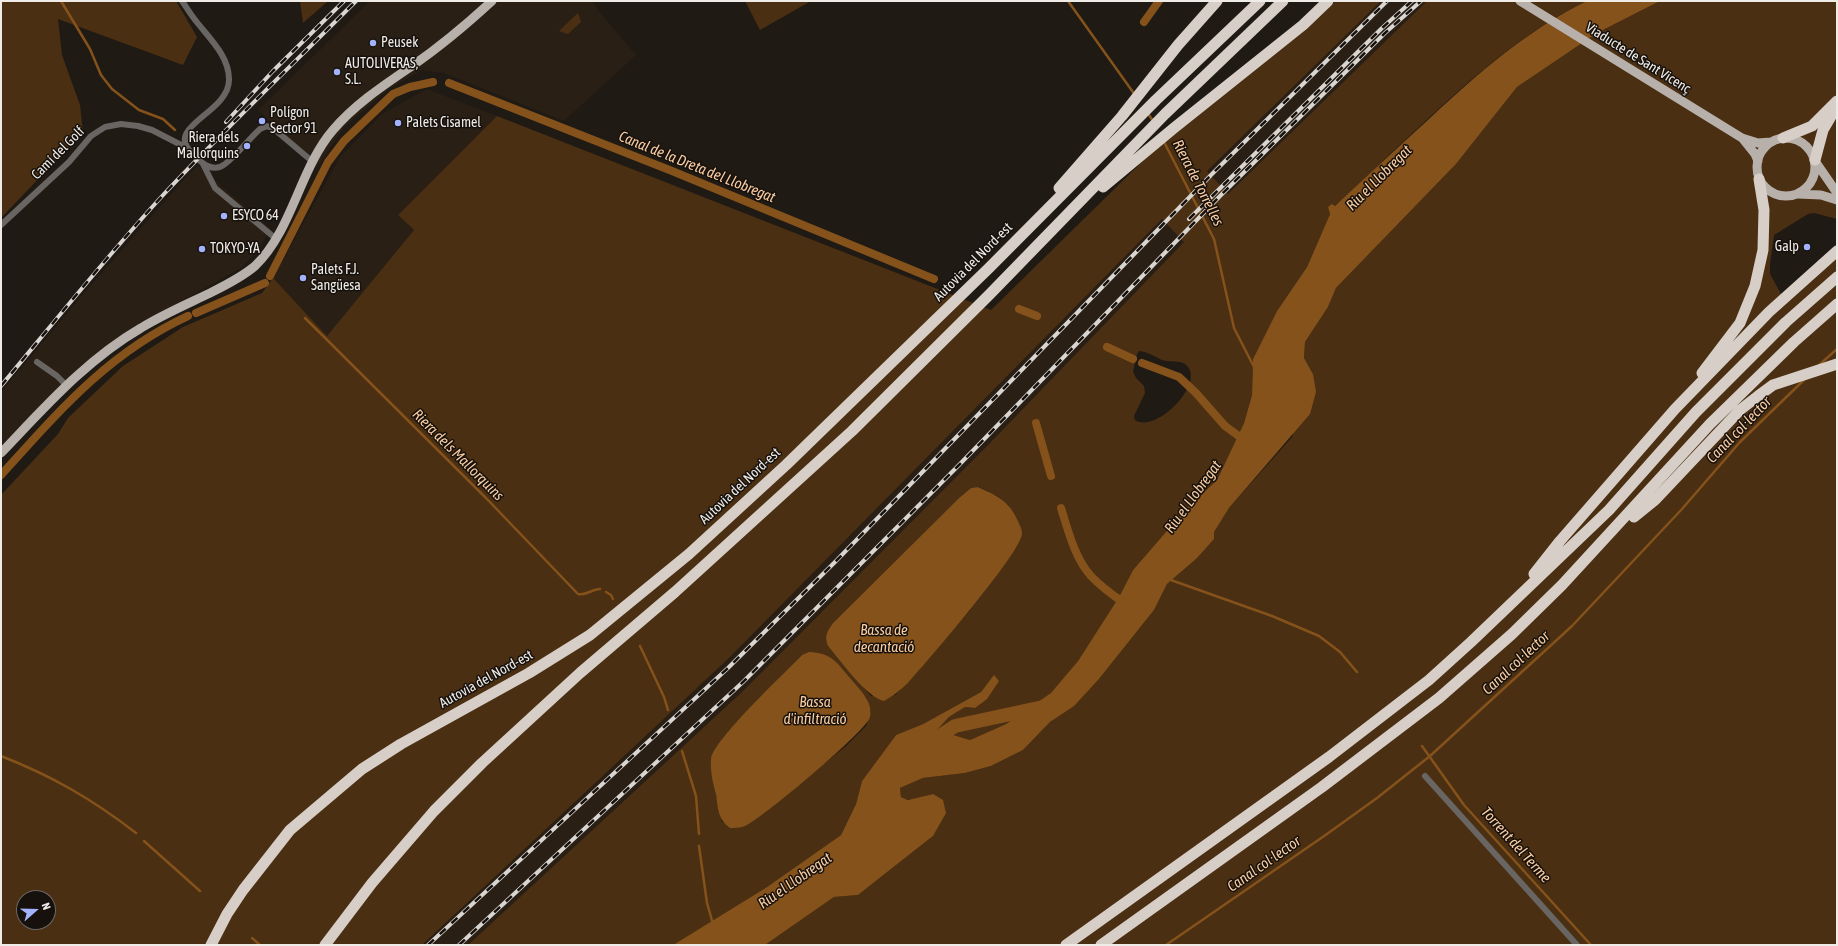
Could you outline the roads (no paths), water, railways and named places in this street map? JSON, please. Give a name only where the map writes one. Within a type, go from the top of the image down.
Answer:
[{"type":"highway","points":[[1206,12],[1213,1]]},
{"type":"highway","points":[[1040,216],[1065,181],[1122,116],[1206,12],[1217,1]]},
{"type":"highway","name":"Autovia del Nord-est","points":[[210,945],[227,914],[243,890],[290,830],[369,765],[401,744],[548,662],[590,635],[630,604],[689,554],[786,465],[990,268],[1156,100],[1260,1]]},
{"type":"highway","points":[[325,945],[372,883],[434,811],[482,763],[570,681],[681,586],[852,431],[990,294],[1165,114],[1282,1]]},
{"type":"highway","points":[[1089,192],[1104,186],[1145,151],[1303,25],[1328,1]]},
{"type":"highway","points":[[1782,138],[1812,126],[1837,101]]},
{"type":"highway","points":[[1814,160],[1826,123],[1837,109]]},
{"type":"highway","points":[[1675,409],[1740,323],[1750,300],[1763,250],[1764,210],[1759,179]]},
{"type":"highway","points":[[1511,604],[1560,541],[1675,409],[1774,307],[1837,251]]},
{"type":"highway","points":[[1066,945],[1335,752],[1429,680],[1511,604],[1608,510],[1696,412],[1786,322],[1837,277]]},
{"type":"highway","points":[[1101,945],[1322,787],[1439,698],[1512,634],[1562,585],[1611,534],[1710,424],[1794,342],[1837,304]]},
{"type":"highway","points":[[1611,534],[1655,500],[1740,410],[1773,385],[1802,374],[1836,364]]},
{"type":"main road","points":[[1,453],[66,385],[93,361],[134,332],[232,282],[247,272],[260,260],[275,238],[312,162],[333,130],[352,110],[451,37],[492,1]]},
{"type":"main road","name":"Viaducte de Sant Vicenç","points":[[1520,1],[1742,138]]},
{"type":"main road","points":[[1742,138],[1758,143],[1771,142],[1782,138],[1794,139],[1804,144],[1811,152],[1815,169],[1808,187],[1798,194]]},
{"type":"main road","points":[[1742,138],[1758,162]]},
{"type":"main road","points":[[1771,142],[1762,151],[1757,170],[1759,179],[1766,188],[1777,195],[1821,195],[1837,200]]},
{"type":"main road","points":[[1814,160],[1837,193]]},
{"type":"street","points":[[182,1],[223,56],[229,79],[224,96],[187,130],[184,137],[187,148]]},
{"type":"street","name":"Camí del Golf","points":[[1,225],[70,162],[91,136],[105,127],[121,124],[138,126],[152,130],[187,148],[202,162]]},
{"type":"street","points":[[202,162],[214,168],[222,166],[260,129],[267,126],[274,129],[312,162]]},
{"type":"street","points":[[202,162],[215,188],[275,238]]},
{"type":"street","points":[[37,362],[57,376],[66,385]]},
{"type":"street","points":[[1425,776],[1577,945]]},
{"type":"water","points":[[1587,1],[1660,1],[1597,33],[1517,87],[1456,164],[1336,288],[1328,307],[1305,342],[1304,358],[1313,374],[1316,392],[1310,414],[1229,508],[1214,532],[1214,539],[1196,559],[1167,584],[1154,610],[1099,679],[1074,706],[1050,722],[1023,750],[991,766],[965,773],[923,778],[900,788],[901,797],[908,800],[933,794],[943,800],[946,813],[933,836],[858,895],[834,897],[765,945],[673,945],[767,887],[841,835],[856,804],[862,781],[896,735],[923,724],[981,692],[994,675],[999,681],[987,699],[975,708],[965,707],[949,717],[937,730],[970,740],[1006,724],[1051,693],[1078,661],[1119,597],[1133,570],[1184,511],[1217,480],[1244,423],[1252,395],[1253,359],[1277,311],[1307,267],[1330,214],[1328,207],[1332,204],[1335,206],[1447,102],[1504,54],[1544,25]]},
{"type":"water","name":"Bassa de decantació","points":[[978,487],[1001,499],[1014,513],[1022,530],[1018,544],[972,608],[908,683],[897,693],[884,701],[877,698],[854,678],[828,646],[826,637],[828,632],[833,623],[959,498],[971,488]]},
{"type":"water","name":"Bassa d'infiltració","points":[[809,652],[823,654],[833,659],[837,663],[865,696],[870,706],[870,717],[851,739],[790,793],[745,826],[730,828],[723,821],[718,809],[711,768],[711,759],[715,750],[736,722],[751,706],[802,655]]},
{"type":"waterway","points":[[61,1],[90,49],[101,75],[112,89],[139,110],[163,119],[175,130]]},
{"type":"waterway","name":"Riera de Torrelles","points":[[1068,1],[1135,95]]},
{"type":"waterway","points":[[1144,22],[1159,1]]},
{"type":"waterway","name":"Canal de la Dreta del Llobregat","points":[[270,276],[328,162],[344,141],[393,94],[410,87],[433,82]]},
{"type":"waterway","name":"Canal de la Dreta del Llobregat","points":[[449,83],[672,171],[934,279]]},
{"type":"waterway","name":"Riera de Torrelles","points":[[1147,112],[1153,121]]},
{"type":"waterway","name":"Riera de Torrelles","points":[[1164,142],[1214,239],[1234,328],[1254,367]]},
{"type":"waterway","name":"Canal de la Dreta del Llobregat","points":[[196,313],[265,283]]},
{"type":"waterway","name":"Canal de la Dreta del Llobregat","points":[[1019,309],[1037,316]]},
{"type":"waterway","name":"Canal de la Dreta del Llobregat","points":[[1,475],[43,428],[86,385],[133,347],[188,316]]},
{"type":"waterway","name":"Riera dels Mallorquins","points":[[305,318],[486,498],[578,594],[584,594],[600,589]]},
{"type":"waterway","name":"Canal de la Dreta del Llobregat","points":[[1107,347],[1133,359]]},
{"type":"waterway","name":"Canal col·lector","points":[[1818,366],[1837,349]]},
{"type":"waterway","name":"Canal de la Dreta del Llobregat","points":[[1142,363],[1179,377],[1196,393],[1225,426],[1247,442]]},
{"type":"waterway","name":"Canal col·lector","points":[[1166,945],[1327,834],[1377,798],[1430,756],[1572,626],[1682,509],[1740,442],[1805,379]]},
{"type":"waterway","name":"Canal de la Dreta del Llobregat","points":[[1036,423],[1051,476]]},
{"type":"waterway","name":"Canal de la Dreta del Llobregat","points":[[1061,508],[1076,553],[1085,569],[1108,592],[1127,605]]},
{"type":"waterway","points":[[1168,579],[1272,616],[1319,636],[1340,652],[1357,672]]},
{"type":"waterway","name":"Riera dels Mallorquins","points":[[606,592],[611,595],[613,599]]},
{"type":"waterway","name":"Riera dels Mallorquins","points":[[640,646],[664,697],[668,710]]},
{"type":"waterway","name":"Riu el Llobregat","points":[[929,743],[955,726],[1043,707]]},
{"type":"waterway","name":"Torrent del Terme","points":[[1422,746],[1464,805],[1591,945]]},
{"type":"waterway","name":"Riera dels Mallorquins","points":[[682,751],[696,796],[699,834]]},
{"type":"waterway","points":[[1,756],[55,780],[71,789],[104,809],[136,833]]},
{"type":"waterway","points":[[144,841],[200,891]]},
{"type":"waterway","name":"Riera dels Mallorquins","points":[[699,846],[707,903],[713,924]]},
{"type":"waterway","points":[[252,938],[260,945]]},
{"type":"railway","points":[[226,122],[273,71],[344,1]]},
{"type":"railway","points":[[1,386],[143,217],[187,169],[356,1]]},
{"type":"railway","points":[[428,945],[728,668],[836,561],[1212,174],[1387,1]]},
{"type":"railway","points":[[1189,219],[1381,29],[1412,1]]},
{"type":"railway","points":[[459,945],[744,681],[959,465],[1221,195],[1385,33],[1421,1]]},
{"type":"place","name":"Peusek","points":[[373,43]]},
{"type":"place","name":"AUTOLIVERAS, S.L.","points":[[337,72]]},
{"type":"place","name":"Polígon Sector 91","points":[[262,121]]},
{"type":"place","name":"Palets Cisamel","points":[[398,123]]},
{"type":"place","name":"Riera dels Mallorquins","points":[[247,146]]},
{"type":"place","name":"ESYCO 64","points":[[224,216]]},
{"type":"place","name":"Galp","points":[[1807,247]]},
{"type":"place","name":"TOKYO-YA","points":[[202,249]]},
{"type":"place","name":"Palets F.J. Sangüesa","points":[[303,278]]}]
